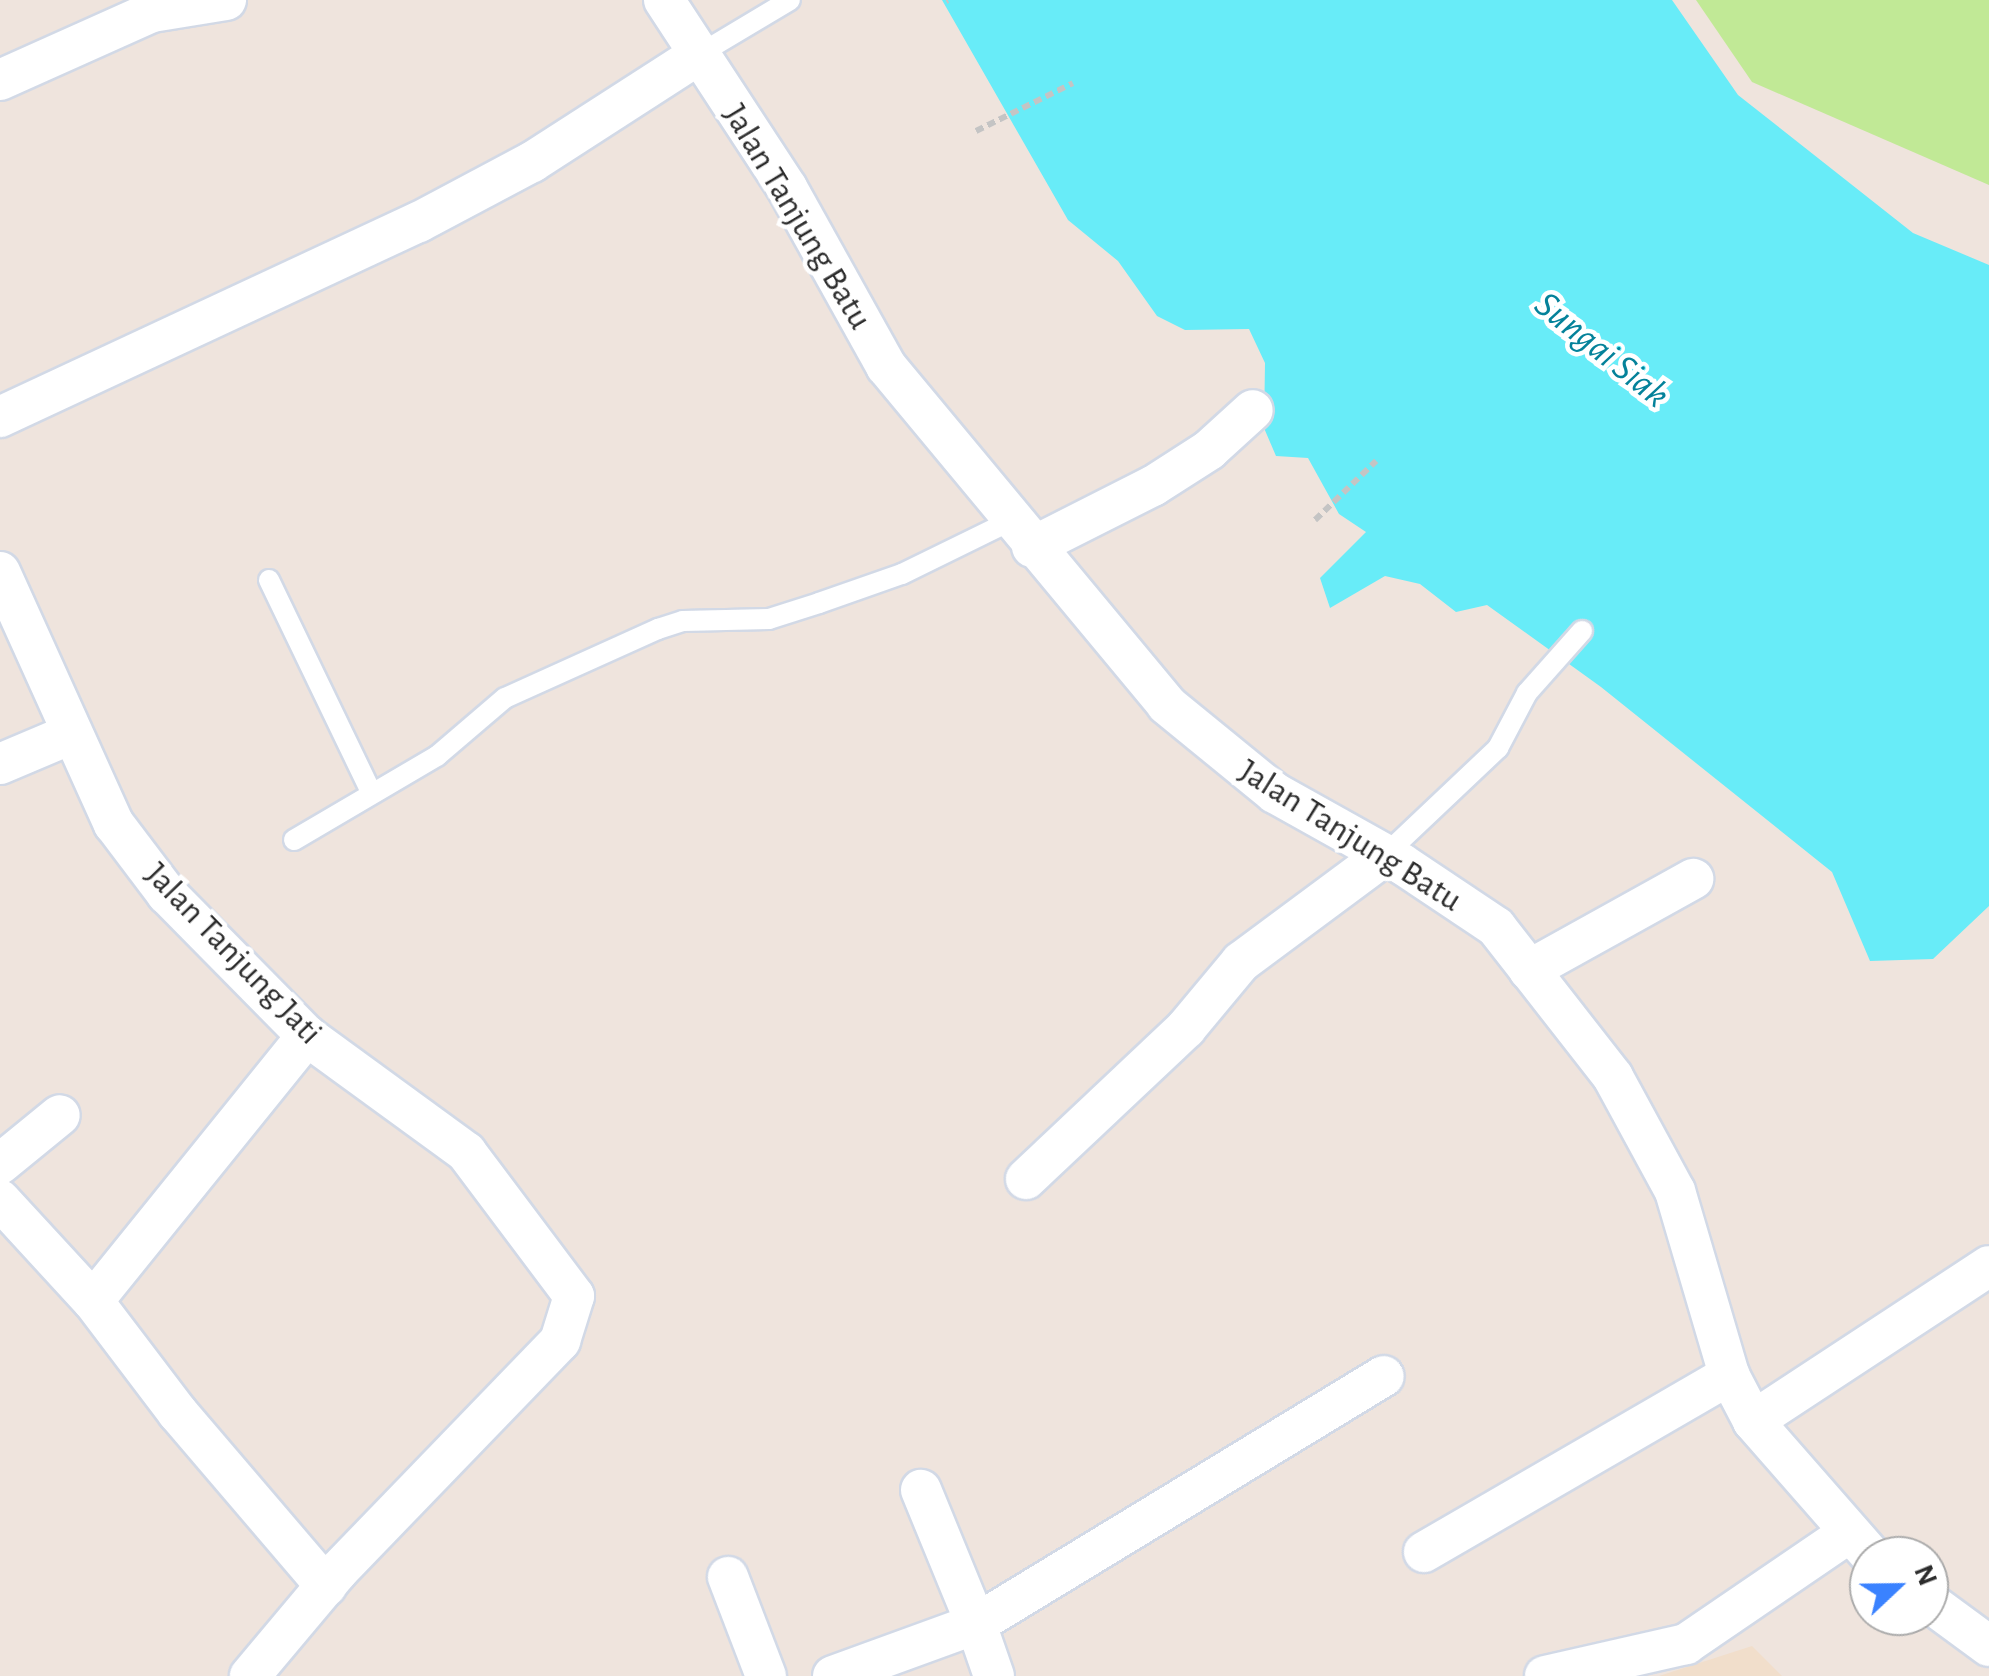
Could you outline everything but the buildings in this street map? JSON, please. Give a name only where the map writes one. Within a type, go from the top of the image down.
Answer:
[{"type":"street","points":[[0,80],[152,12],[226,0]]},
{"type":"street","name":"Jalan Tanjung Batu","points":[[664,0],[787,188],[886,366],[1167,706],[1236,767],[1385,855],[1496,928],[1613,1077],[1676,1191],[1729,1375],[1753,1421],[1853,1536]]},
{"type":"street","points":[[0,417],[419,222],[532,162],[698,55]]},
{"type":"street","points":[[1022,534],[1153,486],[1208,450],[1253,410]]},
{"type":"street","name":"Jalan Tanjung Jati","points":[[0,572],[114,824],[167,894],[307,1036],[466,1152],[574,1296],[560,1341],[326,1586],[250,1676]]},
{"type":"street","points":[[0,764],[71,734]]},
{"type":"street","points":[[1026,1179],[1186,1028],[1241,962],[1385,855]]},
{"type":"street","points":[[1529,970],[1693,879]]},
{"type":"street","points":[[93,1301],[307,1036]]},
{"type":"street","points":[[0,1164],[60,1114]]},
{"type":"street","points":[[0,1200],[93,1301],[178,1414],[326,1586]]},
{"type":"street","points":[[1753,1421],[1989,1266]]},
{"type":"street","points":[[1424,1552],[1729,1375]]},
{"type":"street","points":[[832,1676],[976,1624],[1384,1376]]},
{"type":"street","points":[[922,1490],[994,1676]]},
{"type":"street","points":[[1546,1676],[1686,1644],[1849,1550]]},
{"type":"street","points":[[728,1577],[766,1676]]},
{"type":"street","points":[[1949,1617],[1989,1646]]},
{"type":"lane","points":[[698,55],[790,0]]},
{"type":"lane","points":[[294,840],[370,790],[437,756],[505,698],[658,629],[684,620],[769,618],[1022,534]]},
{"type":"lane","points":[[269,580],[370,790]]},
{"type":"lane","points":[[1385,855],[1498,748],[1527,693],[1582,631]]},
{"type":"path","points":[[976,131],[1073,83]]},
{"type":"path","points":[[1315,520],[1376,461]]},
{"type":"shaded area","points":[[1752,1646],[1782,1676],[1659,1676]]},
{"type":"green space","points":[[1696,0],[1989,0],[1989,185],[1752,82]]},
{"type":"water","name":"Sungai Siak","points":[[942,0],[1672,0],[1738,95],[1913,233],[1989,265],[1989,906],[1933,959],[1870,961],[1832,872],[1601,687],[1487,605],[1456,612],[1420,584],[1385,576],[1330,608],[1320,578],[1366,532],[1339,514],[1308,458],[1276,456],[1264,428],[1265,363],[1249,329],[1185,330],[1157,316],[1118,261],[1068,220]]}]
